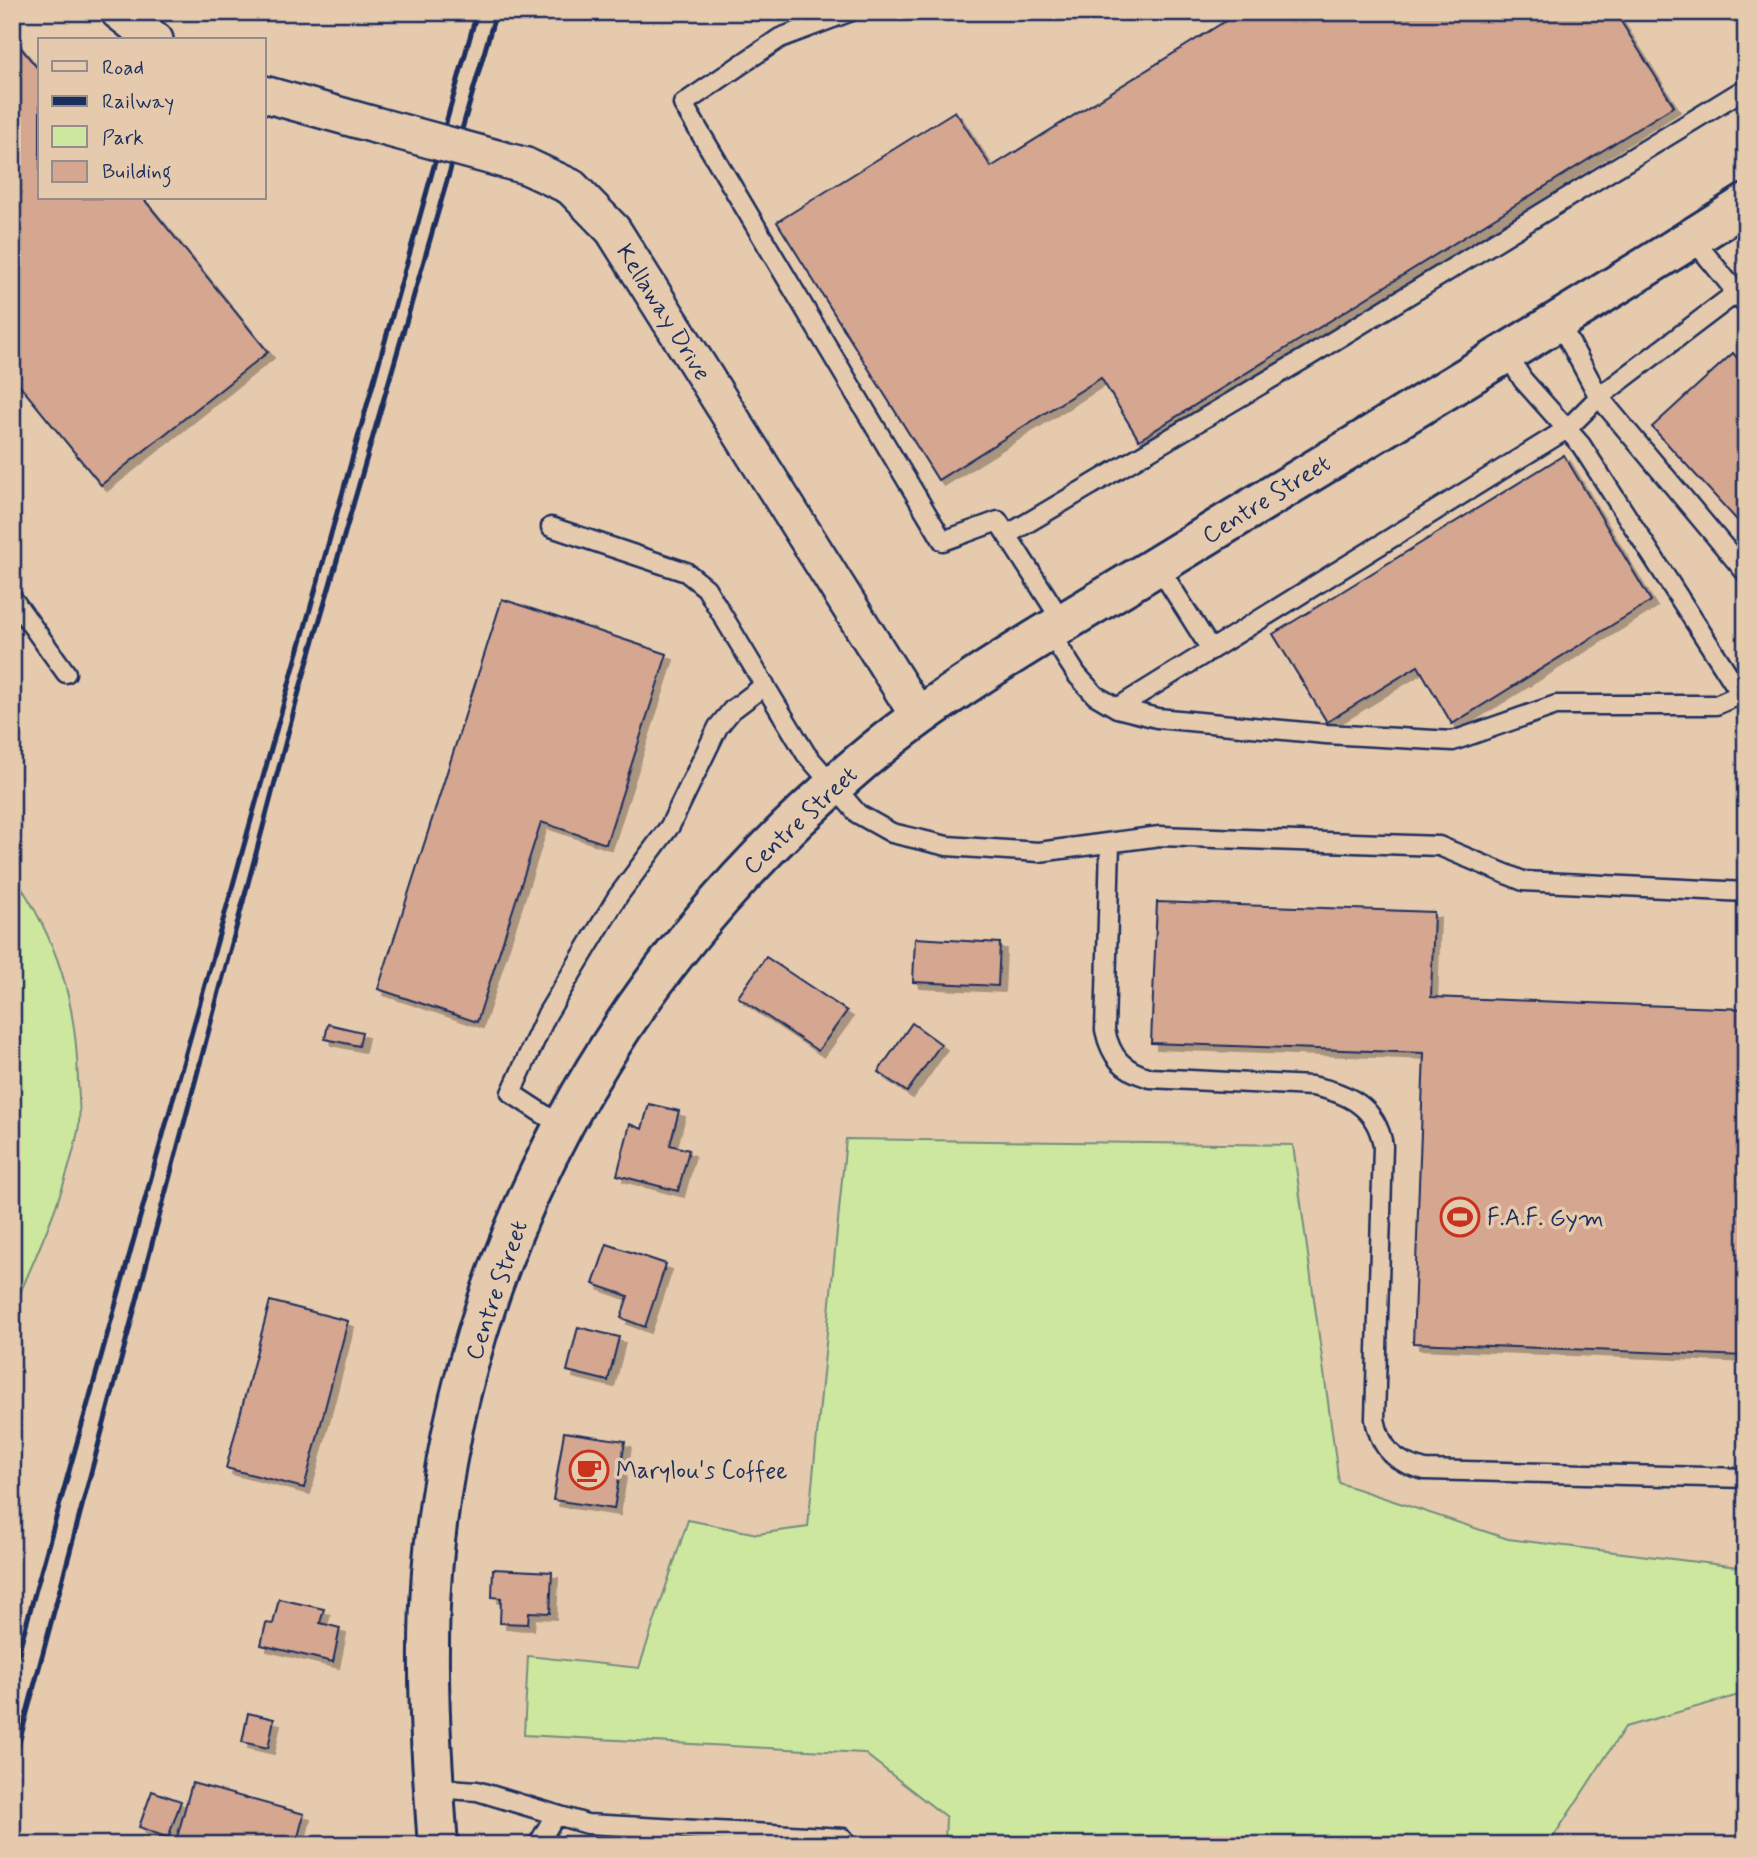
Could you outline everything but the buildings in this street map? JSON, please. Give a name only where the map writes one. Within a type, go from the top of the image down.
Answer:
[{"type":"main road","name":"Centre Street","points":[[438,1845],[429,1630],[436,1535],[449,1451],[467,1372],[490,1298],[521,1216],[563,1127],[606,1050],[685,938],[754,861],[833,786],[919,717],[1505,351],[1692,238],[1741,215]]},
{"type":"street","points":[[119,12],[152,38]]},
{"type":"street","name":"Kellaway Drive","points":[[266,95],[526,166],[572,187],[613,230],[919,717]]},
{"type":"lane","points":[[849,12],[780,38],[683,104],[943,541],[998,521],[1057,629],[1077,675],[1095,695],[1117,708],[1136,715],[1200,723],[1452,741],[1556,705],[1716,705],[1744,693],[1567,429],[1523,380],[1505,351]]},
{"type":"lane","points":[[1007,535],[1309,356],[1746,88]]},
{"type":"lane","points":[[1117,708],[1567,429],[1599,397],[1741,298],[1692,238]]},
{"type":"lane","points":[[1558,320],[1599,397],[1746,573]]},
{"type":"lane","points":[[551,527],[686,572],[697,579],[706,588],[793,734],[858,814],[892,833],[947,846],[1039,852],[1160,836],[1439,846],[1523,881],[1746,892]]},
{"type":"lane","points":[[1158,566],[1210,648]]},
{"type":"lane","points":[[12,598],[66,673]]},
{"type":"lane","points":[[563,1127],[511,1093],[547,1014],[618,896],[670,826],[718,727],[732,709],[765,685]]},
{"type":"lane","points":[[1110,843],[1105,1030],[1109,1049],[1119,1063],[1132,1073],[1150,1078],[1312,1086],[1335,1090],[1367,1109],[1376,1121],[1383,1146],[1375,1419],[1379,1438],[1390,1455],[1425,1471],[1746,1478]]},
{"type":"lane","points":[[434,1787],[477,1791],[587,1824],[842,1838],[842,1845]]},
{"type":"lane","points":[[538,1845],[555,1815]]},
{"type":"green space","points":[[12,873],[42,923],[62,973],[74,1026],[80,1114],[78,1131],[58,1200],[12,1312]]},
{"type":"green space","points":[[846,1139],[1293,1145],[1339,1483],[1508,1539],[1746,1568],[1746,1693],[1625,1727],[1548,1845],[945,1845],[946,1817],[864,1753],[524,1735],[528,1656],[639,1668],[688,1520],[757,1534],[808,1527]]},
{"type":"railway","points":[[12,1675],[477,12]]},
{"type":"railway","points":[[12,1769],[300,688],[496,12]]},
{"type":"place","name":"F.A.F. Gym","points":[[1460,1217]]},
{"type":"place","name":"Marylou's Coffee","points":[[589,1470]]}]
